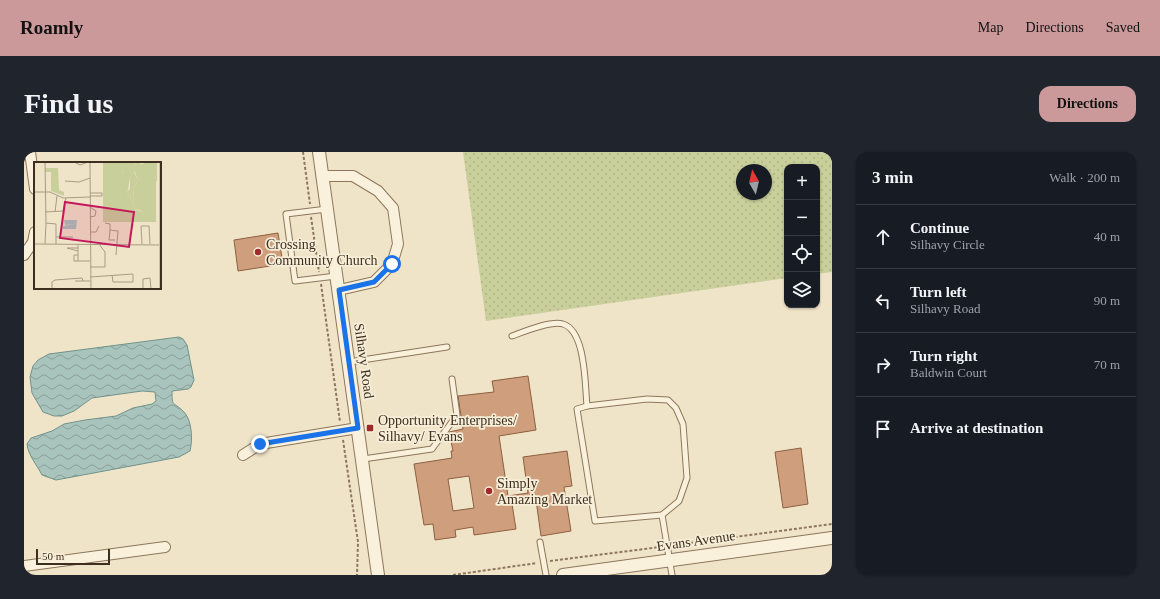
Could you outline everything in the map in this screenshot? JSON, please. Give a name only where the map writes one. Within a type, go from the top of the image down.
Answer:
[{"type":"street","points":[[30,152],[34,182]]},
{"type":"street","name":"Silhavy Road","points":[[319,152],[378,575]]},
{"type":"street","points":[[323,176],[354,176],[378,191],[393,208],[398,244],[392,264],[374,282],[339,290]]},
{"type":"street","points":[[24,255],[33,242],[34,237]]},
{"type":"street","points":[[242,455],[260,444],[358,428]]},
{"type":"street","name":"Evans Avenue","points":[[563,575],[832,538]]},
{"type":"street","points":[[24,566],[165,547]]},
{"type":"lane","points":[[328,209],[286,214],[295,281],[337,276]]},
{"type":"lane","points":[[512,336],[548,324],[563,324],[575,332],[581,347],[587,406]]},
{"type":"lane","points":[[349,362],[447,347]]},
{"type":"lane","points":[[363,460],[432,449],[457,415],[452,379]]},
{"type":"lane","points":[[647,399],[668,400],[676,408],[683,424],[687,478],[679,501],[662,514],[595,521],[577,409],[587,406],[647,399]]},
{"type":"lane","points":[[662,514],[672,575]]},
{"type":"lane","points":[[540,542],[546,575]]},
{"type":"path","points":[[303,152],[341,431],[358,542],[357,575]]},
{"type":"path","points":[[453,575],[832,524]]},
{"type":"green space","points":[[463,152],[832,152],[832,272],[820,274],[820,164],[784,164],[784,278],[486,321]]},
{"type":"water","points":[[179,337],[183,339],[187,345],[194,380],[191,387],[188,389],[172,391],[172,400],[174,404],[186,415],[190,424],[190,451],[179,457],[56,480],[42,475],[28,448],[27,444],[31,438],[52,431],[64,424],[116,416],[133,408],[152,404],[156,401],[155,392],[142,391],[92,398],[74,411],[62,416],[54,416],[43,412],[32,393],[30,377],[33,366],[38,360],[49,354]]},
{"type":"building","name":"Crossing Community Church","points":[[278,233],[283,264],[238,271],[234,240]]},
{"type":"building","points":[[528,376],[536,430],[499,436],[508,496],[528,493],[523,457],[567,451],[572,486],[564,487],[571,531],[541,536],[536,500],[512,504],[516,529],[474,535],[473,527],[455,530],[456,537],[435,540],[433,524],[424,525],[414,464],[452,458],[451,451],[453,451],[449,432],[463,429],[458,396],[494,392],[492,381]],"holes":[[[469,476],[474,508],[453,511],[448,479]]]},
{"type":"building","points":[[801,448],[808,504],[783,508],[775,452]]},
{"type":"place","name":"Crossing Community Church","points":[[258,252]]},
{"type":"place","name":"Opportunity Enterprises/ Silhavy/ Evans","points":[[370,428]]},
{"type":"place","name":"Simply Amazing Market","points":[[489,491]]},
{"type":"route","points":[[260,444],[358,428],[339,290],[374,282],[392,264]]}]
